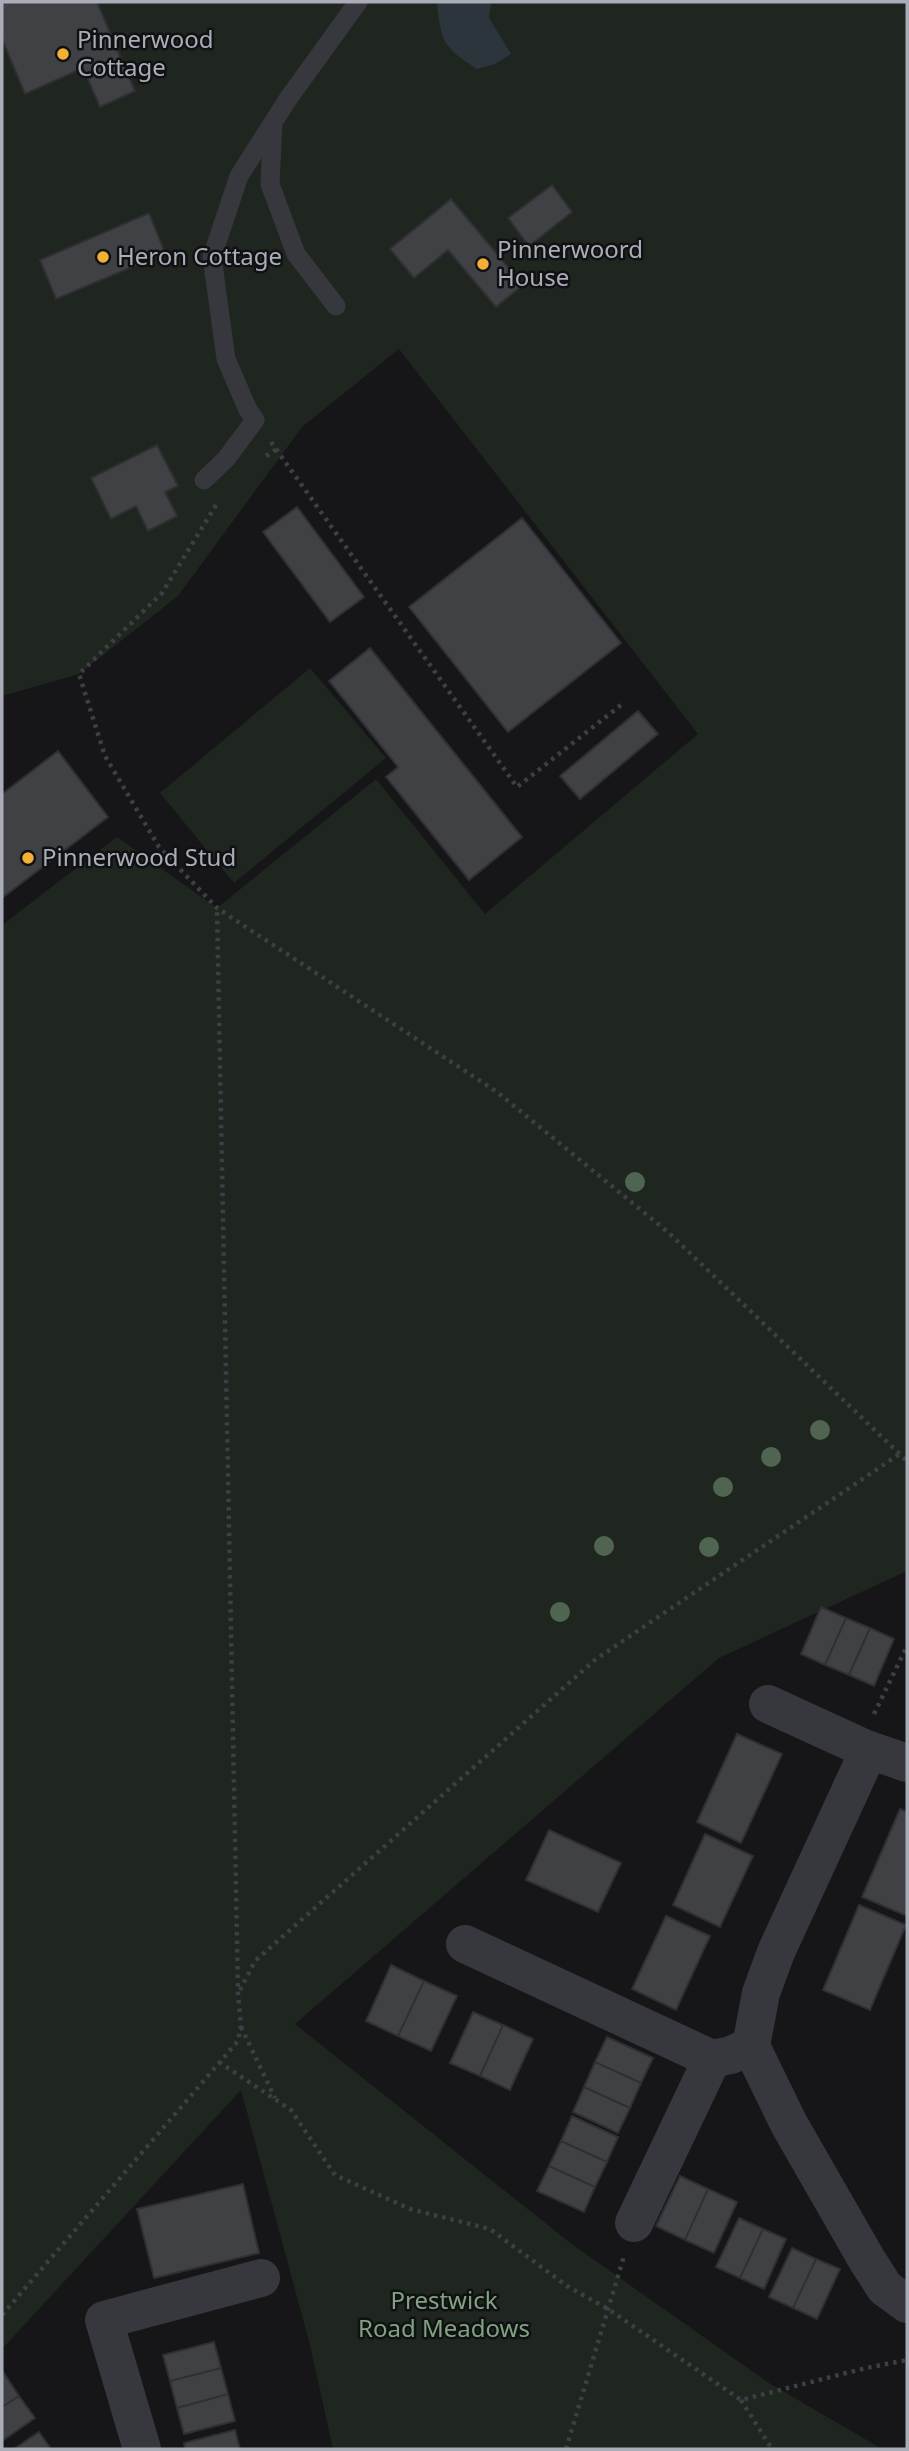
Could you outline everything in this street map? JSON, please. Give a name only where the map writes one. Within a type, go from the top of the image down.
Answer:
[{"type":"street","points":[[768,1704],[866,1749],[907,1763]]},
{"type":"street","points":[[866,1749],[863,1763],[775,1952],[761,1993],[751,2046],[789,2124],[867,2260],[885,2288],[907,2304]]},
{"type":"street","points":[[465,1944],[712,2059],[731,2055],[751,2046]]},
{"type":"street","points":[[634,2223],[712,2059]]},
{"type":"street","points":[[142,2449],[104,2320],[261,2278]]},
{"type":"lane","points":[[204,480],[226,459],[255,420],[226,359],[212,257],[239,176],[273,122],[358,2]]},
{"type":"lane","points":[[273,122],[270,184],[296,254],[336,306]]},
{"type":"path","points":[[258,460],[277,449],[517,787],[621,705]]},
{"type":"path","points":[[217,504],[162,593],[79,674],[104,756],[159,847],[217,908],[497,1092],[669,1233],[907,1461]]},
{"type":"path","points":[[2,2315],[239,2041],[241,2026],[238,1993],[217,908]]},
{"type":"path","points":[[238,1993],[255,1961],[596,1659],[901,1453]]},
{"type":"path","points":[[866,1749],[872,1719],[907,1646]]},
{"type":"path","points":[[241,2026],[275,2099]]},
{"type":"path","points":[[219,2062],[291,2110],[335,2175],[410,2209],[490,2229],[567,2286],[608,2309],[741,2400],[772,2449]]},
{"type":"path","points":[[566,2449],[634,2223]]},
{"type":"path","points":[[741,2400],[907,2360]]},
{"type":"green space","name":"Prestwick Road Meadows","points":[[2,2],[907,2],[907,1571],[719,1658],[295,2024],[573,2245],[769,2383],[882,2449],[333,2449],[310,2345],[241,2090],[2,2349],[2,925],[117,837],[217,908],[376,779],[485,914],[698,734],[399,349],[302,427],[178,596],[79,674],[2,696]]},
{"type":"green space","points":[[310,668],[386,758],[234,883],[160,793]]},
{"type":"shaded area","points":[[437,2],[491,2],[489,18],[511,54],[495,64],[477,69],[457,55],[442,35]]},
{"type":"building","name":"Pinnerwood Cottage","points":[[2,2],[97,2],[135,91],[100,107],[83,68],[25,94],[2,39]]},
{"type":"building","points":[[552,185],[572,212],[529,246],[508,218]]},
{"type":"building","name":"Pinnerwoord House","points":[[451,199],[523,285],[496,307],[448,250],[414,278],[390,249]]},
{"type":"building","name":"Heron Cottage","points":[[149,213],[165,253],[56,299],[40,260]]},
{"type":"building","points":[[157,445],[178,486],[165,492],[177,516],[148,531],[136,506],[111,519],[91,478]]},
{"type":"building","points":[[297,507],[364,597],[330,622],[263,532]]},
{"type":"building","points":[[522,518],[621,643],[508,732],[409,607]]},
{"type":"building","points":[[370,648],[522,837],[469,880],[386,777],[398,767],[329,681]]},
{"type":"building","points":[[638,711],[658,734],[580,799],[560,776]]},
{"type":"building","name":"Pinnerwood Stud","points":[[58,751],[108,817],[2,898],[2,794]]},
{"type":"building","points":[[821,1607],[846,1618],[825,1665],[801,1654]]},
{"type":"building","points":[[846,1618],[870,1628],[849,1675],[825,1665]]},
{"type":"building","points":[[870,1628],[894,1639],[874,1686],[849,1675]]},
{"type":"building","points":[[737,1734],[782,1754],[741,1843],[697,1822]]},
{"type":"building","points":[[900,1809],[907,1812],[907,1916],[862,1897]]},
{"type":"building","points":[[549,1830],[621,1863],[598,1912],[526,1880]]},
{"type":"building","points":[[705,1834],[753,1856],[720,1927],[673,1905]]},
{"type":"building","points":[[859,1905],[906,1925],[870,2010],[823,1990]]},
{"type":"building","points":[[666,1916],[710,1936],[676,2010],[632,1989]]},
{"type":"building","points":[[391,1965],[424,1981],[398,2036],[366,2021]]},
{"type":"building","points":[[424,1981],[457,1996],[431,2051],[398,2036]]},
{"type":"building","points":[[473,2012],[503,2025],[480,2076],[450,2063]]},
{"type":"building","points":[[503,2025],[533,2039],[510,2090],[480,2076]]},
{"type":"building","points":[[607,2037],[653,2058],[641,2083],[595,2062]]},
{"type":"building","points":[[595,2062],[641,2083],[630,2108],[584,2087]]},
{"type":"building","points":[[584,2087],[630,2108],[618,2133],[573,2112]]},
{"type":"building","points":[[572,2116],[618,2137],[607,2162],[561,2141]]},
{"type":"building","points":[[561,2141],[607,2162],[595,2187],[549,2166]]},
{"type":"building","points":[[549,2166],[595,2187],[584,2212],[537,2191]]},
{"type":"building","points":[[680,2176],[708,2189],[685,2240],[656,2226]]},
{"type":"building","points":[[243,2184],[259,2253],[154,2278],[137,2209]]},
{"type":"building","points":[[708,2189],[737,2202],[714,2253],[685,2240]]},
{"type":"building","points":[[739,2218],[763,2229],[740,2278],[716,2267]]},
{"type":"building","points":[[763,2229],[786,2239],[764,2289],[740,2278]]},
{"type":"building","points":[[792,2248],[816,2259],[793,2308],[769,2297]]},
{"type":"building","points":[[816,2259],[840,2269],[817,2319],[793,2308]]},
{"type":"building","points":[[214,2342],[221,2368],[170,2381],[163,2355]]},
{"type":"building","points":[[221,2368],[228,2394],[177,2408],[170,2381]]},
{"type":"building","points":[[4,2373],[19,2396],[2,2407],[2,2375]]},
{"type":"building","points":[[228,2394],[235,2421],[184,2434],[177,2408]]},
{"type":"building","points":[[19,2396],[35,2418],[2,2441],[2,2407]]},
{"type":"building","points":[[235,2430],[240,2449],[185,2449],[184,2443]]},
{"type":"building","points":[[39,2432],[51,2449],[14,2449]]},
{"type":"place","name":"Pinnerwood Cottage","points":[[63,54]]},
{"type":"place","name":"Heron Cottage","points":[[103,257]]},
{"type":"place","name":"Pinnerwoord House","points":[[483,264]]},
{"type":"place","name":"Pinnerwood Stud","points":[[28,858]]}]
